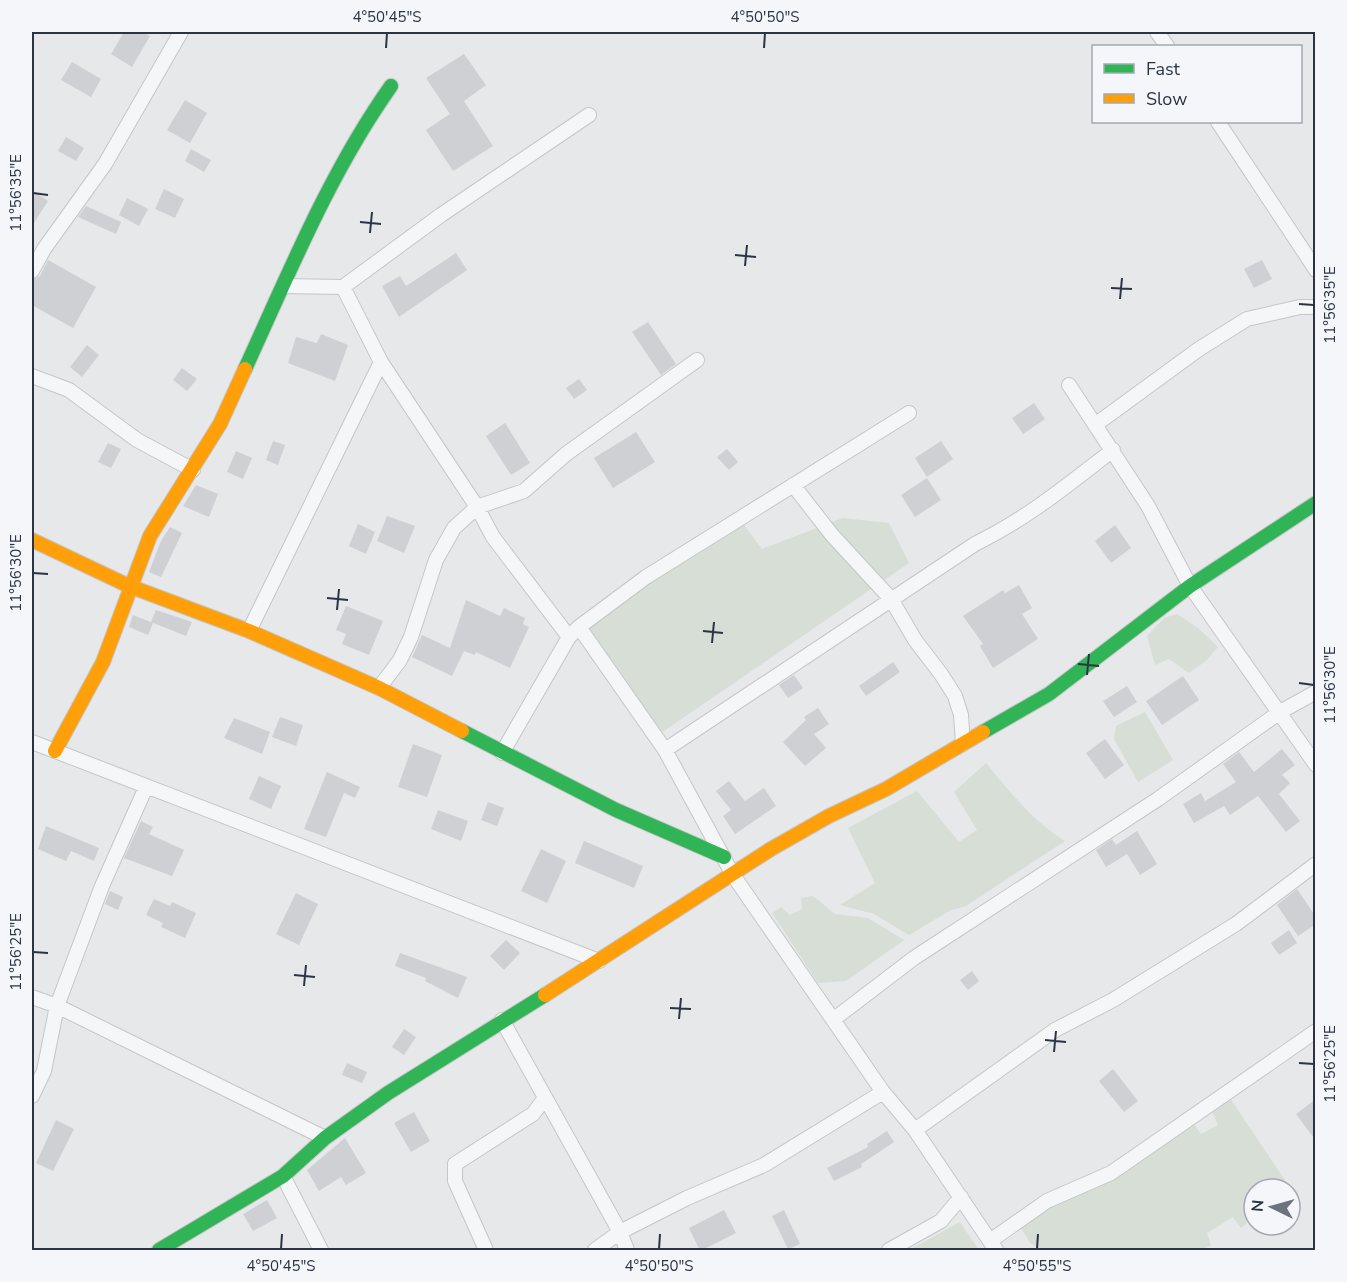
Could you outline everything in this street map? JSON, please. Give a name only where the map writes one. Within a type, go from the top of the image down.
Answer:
[{"type":"street","points":[[32,270],[38,246],[105,164],[180,32]]},
{"type":"street","points":[[1156,32],[1166,45]]},
{"type":"street","points":[[55,751],[104,662],[129,586],[150,536],[220,424],[283,286],[345,159],[364,124],[391,86]]},
{"type":"street","points":[[283,286],[343,287],[441,215],[589,115]]},
{"type":"street","points":[[1219,123],[1316,270]]},
{"type":"street","points":[[343,287],[381,362],[477,507],[493,537],[574,632],[665,750],[733,875],[883,1092],[915,1130],[993,1246],[1047,1201],[1111,1173],[1316,1031]]},
{"type":"street","points":[[1095,425],[1207,344],[1247,319],[1300,307],[1316,307]]},
{"type":"street","points":[[379,688],[400,660],[411,637],[436,560],[454,528],[477,507],[524,491],[566,454],[697,360]]},
{"type":"street","points":[[249,631],[381,362]]},
{"type":"street","points":[[32,376],[69,390],[137,440],[193,470]]},
{"type":"street","points":[[1069,385],[1148,506],[1190,586],[1316,765]]},
{"type":"street","points":[[502,753],[574,632],[646,576],[909,413]]},
{"type":"street","points":[[665,750],[975,544],[1009,528],[1051,500],[1113,450]]},
{"type":"street","points":[[793,485],[832,535],[891,599],[955,696],[961,715],[963,744]]},
{"type":"street","points":[[159,1251],[283,1176],[325,1138],[388,1093],[502,1020],[599,962],[799,832],[886,789],[1049,694],[1190,586],[1316,503]]},
{"type":"street","points":[[32,540],[129,586],[249,631],[379,688],[616,810],[724,857]]},
{"type":"street","points":[[834,1019],[914,958],[1158,799],[1280,712],[1316,692]]},
{"type":"street","points":[[32,744],[599,962]]},
{"type":"street","points":[[32,1096],[44,1071],[57,1006],[102,886],[146,787]]},
{"type":"street","points":[[915,1130],[1054,1030],[1113,1000],[1236,924],[1316,864]]},
{"type":"street","points":[[32,997],[57,1006],[325,1138]]},
{"type":"street","points":[[502,1020],[620,1232],[627,1251]]},
{"type":"street","points":[[595,1251],[620,1232],[687,1198],[764,1165],[883,1092]]},
{"type":"street","points":[[486,1251],[455,1181],[455,1164],[533,1114],[545,1098]]},
{"type":"street","points":[[283,1176],[321,1251]]},
{"type":"street","points":[[889,1251],[941,1221],[961,1197]]},
{"type":"shaded area","points":[[843,518],[889,523],[909,563],[661,733],[583,629],[741,521],[762,549]]},
{"type":"shaded area","points":[[1177,614],[1198,628],[1218,647],[1207,660],[1189,673],[1169,659],[1155,665],[1147,636],[1164,618]]},
{"type":"shaded area","points":[[1145,712],[1173,760],[1138,782],[1114,739],[1116,726]]},
{"type":"shaded area","points":[[986,763],[1032,815],[1065,841],[966,906],[951,910],[909,935],[874,914],[840,905],[875,883],[848,828],[917,791],[959,842],[977,830],[954,792]]},
{"type":"shaded area","points":[[813,896],[835,914],[868,918],[904,940],[846,981],[818,983],[772,913],[781,907],[790,915],[802,909],[801,898]]},
{"type":"shaded area","points":[[1231,1100],[1283,1177],[1242,1177],[1241,1228],[1233,1217],[1207,1233],[1211,1245],[1202,1250],[1041,1250],[1030,1243],[1019,1224],[1193,1123],[1201,1134],[1218,1125],[1212,1111]]},
{"type":"shaded area","points":[[960,1222],[979,1250],[909,1250]]},
{"type":"building","points":[[124,32],[143,32],[150,36],[132,67],[111,54]]},
{"type":"building","points":[[464,54],[486,85],[464,101],[493,146],[453,171],[426,130],[450,114],[426,78]]},
{"type":"building","points":[[72,62],[101,79],[91,97],[61,80]]},
{"type":"building","points":[[185,100],[207,113],[190,143],[167,130]]},
{"type":"building","points":[[66,137],[84,148],[76,161],[58,151]]},
{"type":"building","points":[[191,149],[211,160],[204,172],[185,161]]},
{"type":"building","points":[[164,189],[184,199],[175,218],[155,209]]},
{"type":"building","points":[[32,190],[48,201],[32,226]]},
{"type":"building","points":[[127,198],[148,209],[139,226],[119,215]]},
{"type":"building","points":[[86,206],[121,222],[116,234],[78,217]]},
{"type":"building","points":[[456,253],[467,270],[399,317],[382,286],[400,276],[406,286]]},
{"type":"building","points":[[48,260],[96,287],[73,328],[32,305],[32,280],[40,276]]},
{"type":"building","points":[[1262,260],[1272,279],[1254,288],[1244,269]]},
{"type":"building","points":[[648,322],[676,364],[661,375],[632,332]]},
{"type":"building","points":[[321,334],[348,345],[335,381],[288,363],[296,337],[317,343]]},
{"type":"building","points":[[87,345],[99,355],[82,377],[70,367]]},
{"type":"building","points":[[182,368],[197,379],[187,391],[173,380]]},
{"type":"building","points":[[579,379],[587,390],[574,399],[566,388]]},
{"type":"building","points":[[1034,403],[1045,419],[1023,434],[1012,418]]},
{"type":"building","points":[[505,423],[530,463],[511,475],[486,436]]},
{"type":"building","points":[[636,432],[655,462],[613,488],[594,458]]},
{"type":"building","points":[[273,441],[285,445],[278,465],[266,460]]},
{"type":"building","points":[[941,441],[953,459],[927,477],[915,458]]},
{"type":"building","points":[[108,443],[121,449],[111,468],[98,462]]},
{"type":"building","points":[[727,449],[738,462],[729,470],[717,457]]},
{"type":"building","points":[[236,451],[252,458],[243,479],[227,472]]},
{"type":"building","points":[[927,478],[941,500],[915,517],[901,495]]},
{"type":"building","points":[[196,485],[218,494],[209,517],[183,506]]},
{"type":"building","points":[[387,516],[415,526],[404,553],[377,541]]},
{"type":"building","points":[[358,524],[375,532],[366,554],[349,546]]},
{"type":"building","points":[[1115,525],[1131,548],[1111,563],[1095,541]]},
{"type":"building","points":[[170,527],[182,533],[161,577],[149,572],[161,541]]},
{"type":"building","points":[[1019,585],[1032,608],[1022,614],[1038,639],[993,668],[980,646],[983,644],[963,616],[1003,590],[1005,593]]},
{"type":"building","points":[[466,600],[500,616],[504,608],[525,618],[523,624],[529,627],[510,668],[476,652],[475,655],[464,651],[452,676],[412,657],[422,635],[450,648]]},
{"type":"building","points":[[346,606],[383,621],[369,655],[342,644],[346,634],[336,630]]},
{"type":"building","points":[[156,610],[192,622],[186,636],[151,622]]},
{"type":"building","points":[[133,615],[153,623],[148,635],[129,627]]},
{"type":"building","points":[[893,662],[900,672],[866,696],[859,686]]},
{"type":"building","points":[[794,675],[803,688],[788,698],[779,685]]},
{"type":"building","points":[[1183,676],[1199,700],[1162,725],[1146,701]]},
{"type":"building","points":[[1127,686],[1137,702],[1114,717],[1103,701]]},
{"type":"building","points":[[818,708],[829,724],[814,734],[826,748],[805,766],[783,742],[806,720],[804,717]]},
{"type":"building","points":[[280,717],[303,725],[296,746],[272,737]]},
{"type":"building","points":[[234,718],[270,732],[262,754],[224,738]]},
{"type":"building","points":[[1105,739],[1124,765],[1105,779],[1086,753]]},
{"type":"building","points":[[413,744],[442,755],[427,797],[398,787]]},
{"type":"building","points":[[1282,749],[1295,765],[1282,775],[1290,783],[1279,794],[1300,821],[1286,832],[1258,796],[1230,815],[1224,806],[1194,823],[1183,804],[1201,793],[1205,801],[1236,782],[1223,764],[1239,752],[1254,772]]},
{"type":"building","points":[[327,772],[360,787],[355,798],[344,793],[326,837],[304,829]]},
{"type":"building","points":[[259,776],[281,786],[271,809],[249,799]]},
{"type":"building","points":[[729,781],[745,801],[764,788],[776,806],[735,834],[723,816],[731,810],[716,791]]},
{"type":"building","points":[[488,802],[504,808],[497,826],[481,820]]},
{"type":"building","points":[[438,810],[468,821],[461,841],[431,829]]},
{"type":"building","points":[[141,821],[153,827],[149,834],[184,850],[172,876],[124,858]]},
{"type":"building","points":[[46,826],[99,848],[94,861],[71,851],[66,861],[38,849]]},
{"type":"building","points":[[1137,831],[1157,864],[1140,875],[1127,854],[1106,867],[1096,850],[1112,839],[1116,845]]},
{"type":"building","points":[[584,841],[643,866],[634,888],[575,863]]},
{"type":"building","points":[[541,849],[566,861],[547,903],[521,891]]},
{"type":"building","points":[[1297,889],[1316,917],[1316,924],[1298,936],[1277,905]]},
{"type":"building","points":[[110,891],[123,897],[118,910],[105,904]]},
{"type":"building","points":[[296,893],[318,904],[299,945],[276,934]]},
{"type":"building","points":[[154,899],[170,906],[172,902],[196,913],[185,938],[161,927],[163,923],[146,915]]},
{"type":"building","points":[[1289,930],[1297,943],[1279,955],[1271,943]]},
{"type":"building","points":[[506,940],[520,953],[504,970],[490,956]]},
{"type":"building","points":[[400,953],[467,977],[458,998],[425,981],[426,978],[395,966]]},
{"type":"building","points":[[972,971],[979,981],[968,990],[960,980]]},
{"type":"building","points":[[404,1029],[416,1037],[404,1055],[392,1047]]},
{"type":"building","points":[[347,1063],[367,1072],[362,1083],[342,1075]]},
{"type":"building","points":[[1113,1069],[1138,1101],[1124,1112],[1099,1081]]},
{"type":"building","points":[[1316,1099],[1316,1141],[1296,1114]]},
{"type":"building","points":[[414,1112],[430,1141],[411,1152],[394,1123]]},
{"type":"building","points":[[56,1120],[74,1129],[53,1171],[36,1163]]},
{"type":"building","points":[[887,1131],[894,1142],[861,1164],[862,1167],[834,1181],[827,1168],[868,1147],[867,1144]]},
{"type":"building","points":[[345,1138],[366,1173],[346,1185],[341,1177],[319,1191],[307,1170]]},
{"type":"building","points":[[267,1200],[277,1218],[253,1231],[243,1214]]},
{"type":"building","points":[[724,1210],[736,1233],[700,1251],[689,1228]]},
{"type":"building","points":[[784,1210],[800,1244],[788,1249],[772,1216]]},
{"type":"traffic: fast","points":[[245,369],[294,260],[330,188],[369,119],[391,86]]},
{"type":"traffic: fast","points":[[983,732],[1049,694],[1190,586],[1316,503]]},
{"type":"traffic: fast","points":[[462,731],[616,810],[724,857]]},
{"type":"traffic: fast","points":[[159,1250],[283,1176],[325,1138],[388,1093],[545,995]]},
{"type":"traffic: slow","points":[[55,751],[103,662],[150,536],[220,424],[245,369]]},
{"type":"traffic: slow","points":[[32,540],[129,586],[249,631],[379,688],[462,731]]},
{"type":"traffic: slow","points":[[545,995],[771,849],[829,816],[886,789],[983,732]]}]
